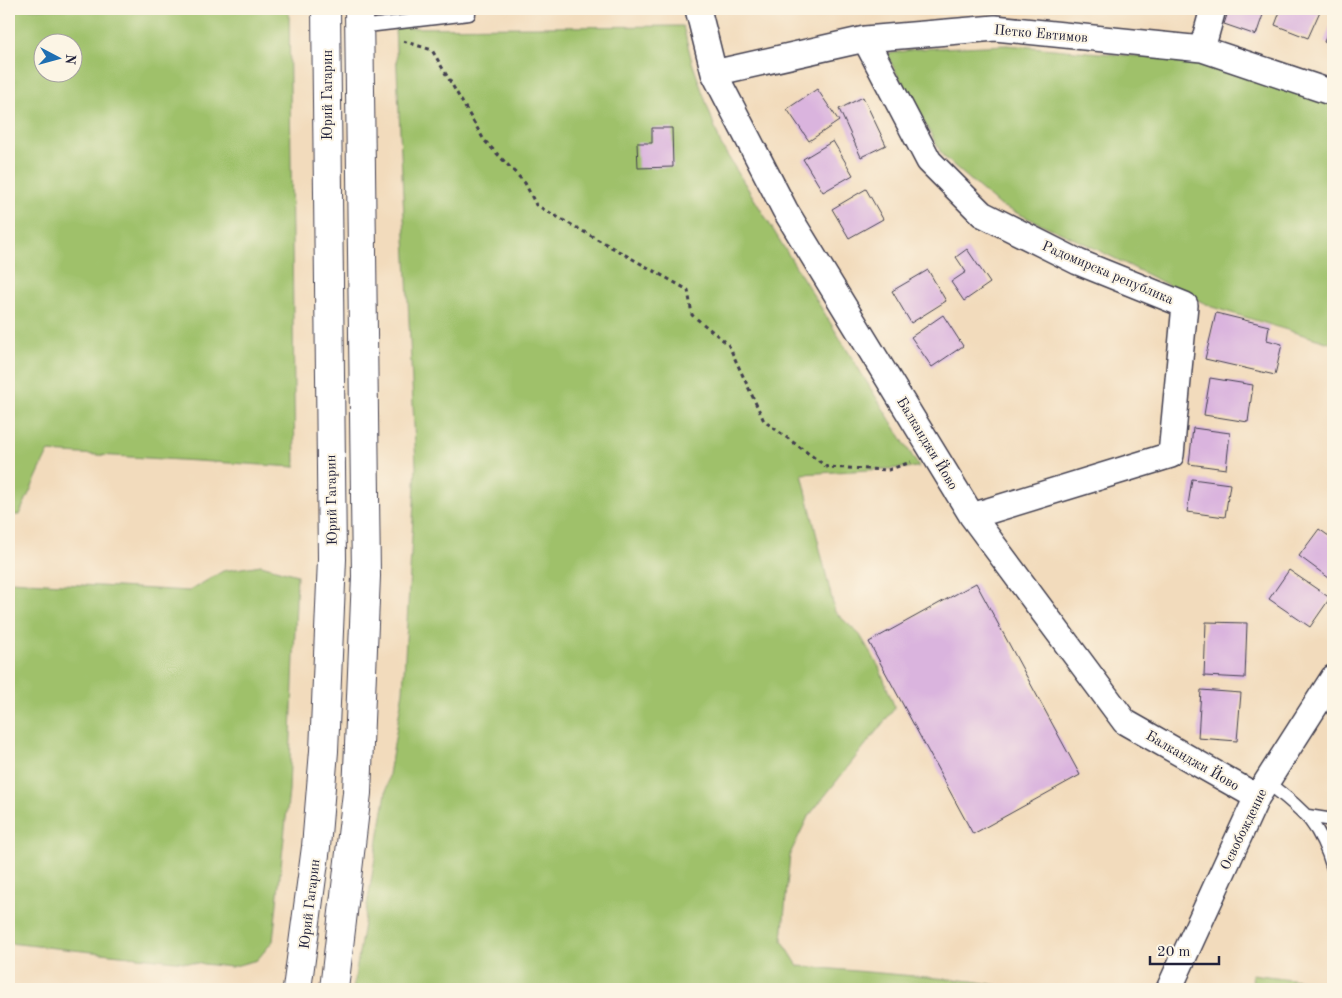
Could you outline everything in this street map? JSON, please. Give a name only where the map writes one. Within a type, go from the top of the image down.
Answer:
[{"type":"street","name":"Юрий Гагарин","points":[[298,989],[316,847],[324,751],[332,558],[326,9]]},
{"type":"street","name":"Балканджи Йово","points":[[698,9],[714,73],[785,210],[936,454],[972,516],[1125,722],[1262,789]]},
{"type":"street","points":[[1202,49],[1213,9]]},
{"type":"street","points":[[334,989],[357,793],[366,576],[359,18]]},
{"type":"street","name":"Петко Евтимов","points":[[714,73],[865,39],[996,28],[1202,49],[1333,93]]},
{"type":"street","name":"Радомирска република","points":[[865,39],[929,161],[982,214],[1078,262],[1185,305],[1171,455],[972,516]]},
{"type":"street","name":"Освобождение","points":[[1170,989],[1262,789],[1333,678]]},
{"type":"lane","points":[[359,18],[469,14]]},
{"type":"lane","points":[[1262,789],[1308,816],[1333,820]]},
{"type":"lane","points":[[1308,816],[1326,845],[1333,868]]},
{"type":"path","points":[[396,39],[432,50],[484,140],[525,182],[536,205],[688,290],[692,315],[728,344],[764,421],[827,468],[888,470],[936,454]]},
{"type":"green space","points":[[9,9],[289,9],[295,467],[48,452],[19,515],[9,515]]},
{"type":"green space","points":[[683,26],[692,62],[721,145],[919,467],[802,474],[835,612],[860,635],[879,667],[895,708],[808,817],[790,854],[782,940],[798,966],[972,981],[1019,989],[353,989],[403,691],[416,467],[395,28]]},
{"type":"green space","points":[[1007,45],[1193,61],[1323,97],[1333,103],[1333,344],[1212,307],[1092,247],[999,205],[943,156],[886,54],[917,49]]},
{"type":"green space","points":[[261,565],[297,575],[289,791],[273,941],[257,960],[231,967],[9,943],[9,581],[189,591],[223,571]]},
{"type":"green space","points":[[1252,974],[1322,983],[1322,989],[1253,989]]},
{"type":"building","points":[[1229,9],[1265,9],[1256,35],[1224,24]]},
{"type":"building","points":[[1281,9],[1321,9],[1308,38],[1275,25]]},
{"type":"building","points":[[1333,19],[1333,46],[1324,42]]},
{"type":"building","points":[[817,89],[839,121],[809,141],[787,109]]},
{"type":"building","points":[[863,97],[886,145],[861,157],[839,109]]},
{"type":"building","points":[[652,128],[672,128],[673,167],[638,168],[637,143],[652,143]]},
{"type":"building","points":[[833,141],[853,175],[823,192],[803,159]]},
{"type":"building","points":[[866,189],[883,219],[849,238],[832,209]]},
{"type":"building","points":[[967,249],[990,283],[964,301],[951,282],[966,272],[956,257]]},
{"type":"building","points":[[928,270],[946,301],[911,323],[892,291]]},
{"type":"building","points":[[1216,313],[1269,326],[1267,340],[1282,344],[1275,375],[1205,359]]},
{"type":"building","points":[[943,315],[963,346],[932,367],[911,337]]},
{"type":"building","points":[[1210,378],[1253,385],[1248,422],[1204,415]]},
{"type":"building","points":[[1193,428],[1230,433],[1226,469],[1189,464]]},
{"type":"building","points":[[1192,479],[1230,484],[1225,517],[1187,512]]},
{"type":"building","points":[[1319,529],[1333,539],[1333,581],[1299,556]]},
{"type":"building","points":[[1289,570],[1330,598],[1310,627],[1269,599]]},
{"type":"building","points":[[976,583],[1080,775],[973,834],[869,642]]},
{"type":"building","points":[[1206,622],[1247,623],[1245,678],[1204,676]]},
{"type":"building","points":[[1201,690],[1241,693],[1237,741],[1198,738]]}]
